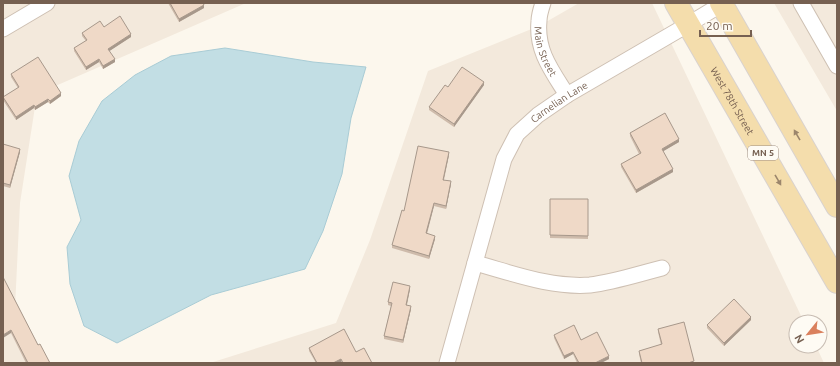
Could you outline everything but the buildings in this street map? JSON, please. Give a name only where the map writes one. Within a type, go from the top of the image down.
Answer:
[{"type":"main road","name":"West 78th Street","points":[[676,3],[837,282]]},
{"type":"main road","points":[[721,4],[837,206]]},
{"type":"street","points":[[3,29],[47,3]]},
{"type":"street","name":"Main Street","points":[[543,3],[539,20],[541,47],[546,60],[566,95]]},
{"type":"street","points":[[801,3],[837,66]]},
{"type":"street","name":"Carnelian Lane","points":[[447,363],[504,159],[517,134],[538,115],[566,95],[721,4]]},
{"type":"street","points":[[475,263],[534,279],[562,284],[590,285],[662,268]]},
{"type":"shaded area","points":[[3,3],[246,3],[37,94],[20,203],[14,329],[46,363],[3,363]]},
{"type":"shaded area","points":[[579,3],[652,3],[800,314],[788,314],[788,354],[820,354],[824,363],[210,363],[336,323],[370,240],[428,71],[539,26]]},
{"type":"shaded area","points":[[774,3],[837,3],[837,111]]},
{"type":"water","points":[[225,48],[313,62],[366,67],[351,118],[342,174],[323,231],[305,269],[211,295],[117,343],[84,326],[70,284],[67,247],[81,220],[69,176],[79,141],[102,101],[135,75],[171,56]]}]
